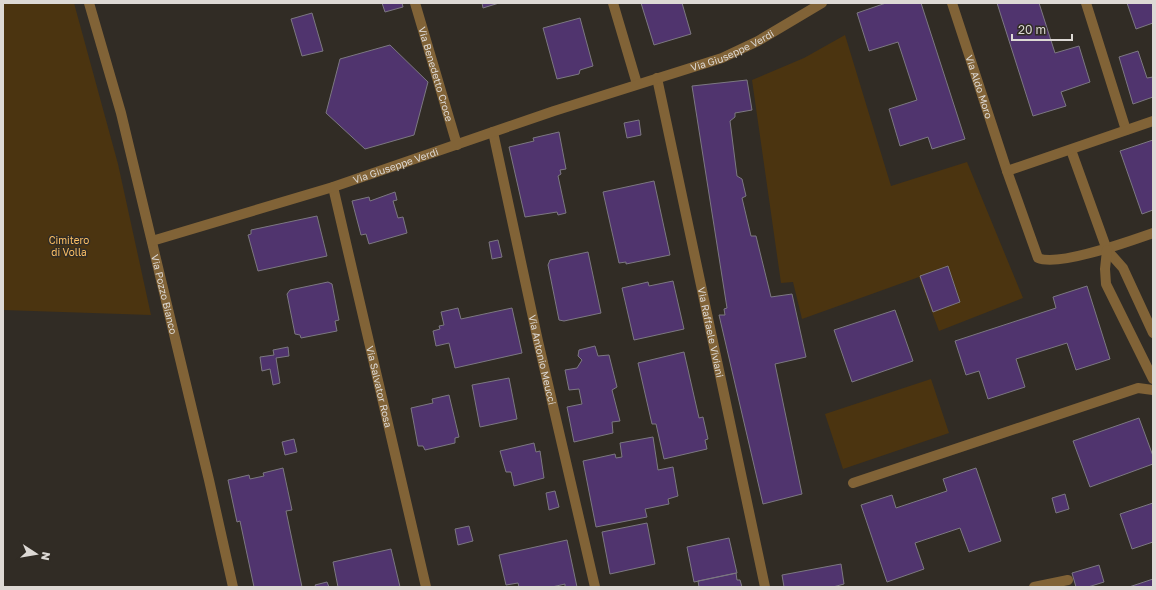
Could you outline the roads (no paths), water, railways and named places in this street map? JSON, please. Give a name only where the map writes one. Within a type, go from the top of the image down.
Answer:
[{"type":"street","name":"Via Pozzo Bianco","points":[[89,3],[121,113],[233,587]]},
{"type":"street","name":"Via Benedetto Croce","points":[[415,3],[457,145]]},
{"type":"street","points":[[613,3],[637,84]]},
{"type":"street","name":"Via Giuseppe Verdi","points":[[152,241],[333,187],[637,84],[722,58],[758,41],[822,3]]},
{"type":"street","name":"Via Aldo Moro","points":[[952,3],[1007,171],[1038,258],[1049,260],[1107,250]]},
{"type":"street","points":[[1086,3],[1126,130]]},
{"type":"street","name":"Via Raffaele Viviani","points":[[657,78],[765,587]]},
{"type":"street","points":[[1007,171],[1153,121]]},
{"type":"street","name":"Via Antonio Meucci","points":[[493,132],[538,341],[595,587]]},
{"type":"street","points":[[1071,150],[1107,250],[1123,268],[1153,332]]},
{"type":"street","name":"Via Salvator Rosa","points":[[333,187],[426,587]]},
{"type":"street","points":[[1107,250],[1153,233]]},
{"type":"street","points":[[1107,250],[1105,269],[1106,284],[1153,379]]},
{"type":"street","points":[[853,483],[1138,388],[1153,390]]},
{"type":"street","points":[[1034,587],[1068,580]]},
{"type":"park label","name":"Cimitero di Volla","points":[[69,246]]}]
